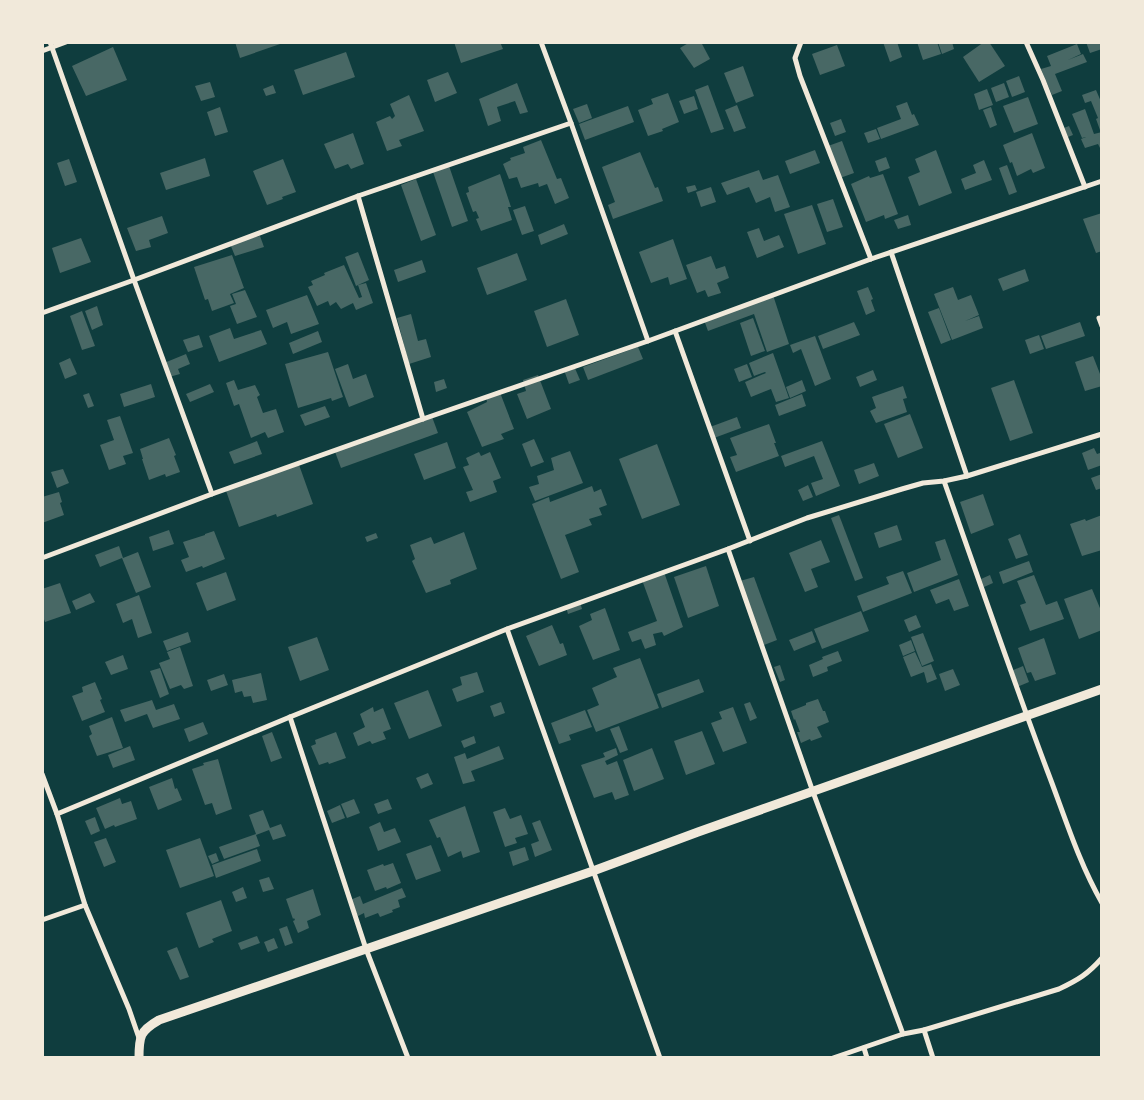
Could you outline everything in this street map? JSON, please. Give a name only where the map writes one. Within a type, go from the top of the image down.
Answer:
[{"type":"street","points":[[42,51],[51,45],[66,42]]},
{"type":"street","points":[[541,42],[648,341]]},
{"type":"street","points":[[801,42],[795,58],[800,76],[871,259]]},
{"type":"street","points":[[1026,42],[1086,187]]},
{"type":"street","points":[[51,45],[212,494]]},
{"type":"street","points":[[42,313],[358,196],[571,123]]},
{"type":"street","points":[[42,558],[212,494],[648,341],[871,259],[1102,181]]},
{"type":"street","points":[[358,196],[423,419]]},
{"type":"street","points":[[891,252],[967,476]]},
{"type":"street","points":[[1099,318],[1102,326]]},
{"type":"street","points":[[675,331],[750,541]]},
{"type":"street","points":[[57,814],[507,629],[750,541],[806,518],[902,488],[967,476],[1102,434]]},
{"type":"street","points":[[944,481],[1026,716],[1077,851],[1102,903]]},
{"type":"street","points":[[728,549],[813,792],[903,1034]]},
{"type":"street","points":[[507,629],[660,1058]]},
{"type":"street","points":[[139,1038],[146,1029],[159,1020],[593,871],[1102,689]]},
{"type":"street","points":[[290,717],[366,949],[408,1058]]},
{"type":"street","points":[[42,774],[57,814],[84,905],[129,1009],[139,1038],[139,1058]]},
{"type":"street","points":[[42,920],[84,905]]},
{"type":"street","points":[[833,1058],[903,1034],[924,1030],[1059,989],[1080,979],[1102,958]]},
{"type":"street","points":[[924,1030],[933,1058]]},
{"type":"street","points":[[864,1048],[867,1058]]},
{"type":"building","points":[[235,42],[283,42],[283,43],[240,58]]},
{"type":"building","points":[[454,42],[500,42],[503,49],[461,63]]},
{"type":"building","points":[[690,42],[701,42],[710,59],[694,68],[680,48]]},
{"type":"building","points":[[883,42],[897,42],[902,57],[890,62]]},
{"type":"building","points":[[917,42],[937,42],[941,54],[923,60]]},
{"type":"building","points":[[938,42],[952,42],[954,49],[942,54]]},
{"type":"building","points":[[984,42],[989,42],[1005,66],[979,82],[963,57]]},
{"type":"building","points":[[1086,42],[1102,42],[1102,49],[1090,53]]},
{"type":"building","points":[[1077,44],[1081,54],[1068,60],[1083,54],[1087,62],[1055,74],[1062,91],[1052,95],[1041,69],[1051,66],[1047,56]]},
{"type":"building","points":[[837,45],[845,66],[820,75],[812,54]]},
{"type":"building","points":[[113,47],[127,80],[86,96],[72,66]]},
{"type":"building","points":[[346,52],[355,77],[303,95],[294,70]]},
{"type":"building","points":[[743,66],[754,96],[736,103],[724,73]]},
{"type":"building","points":[[448,72],[457,93],[435,102],[427,80]]},
{"type":"building","points":[[1019,76],[1025,92],[1012,97],[1006,81]]},
{"type":"building","points":[[210,82],[215,97],[201,101],[195,86]]},
{"type":"building","points":[[517,83],[528,112],[520,114],[515,101],[497,107],[501,121],[488,126],[479,99]]},
{"type":"building","points":[[1004,83],[1009,97],[996,102],[991,88]]},
{"type":"building","points":[[273,85],[276,93],[266,96],[263,89]]},
{"type":"building","points":[[708,85],[724,129],[711,133],[695,90]]},
{"type":"building","points":[[987,89],[993,105],[979,110],[974,94]]},
{"type":"building","points":[[1096,90],[1102,104],[1102,129],[1100,130],[1096,119],[1098,118],[1091,101],[1085,103],[1082,95]]},
{"type":"building","points":[[668,93],[679,122],[662,129],[663,131],[648,136],[638,110],[653,104],[651,99]]},
{"type":"building","points":[[409,95],[424,131],[399,140],[402,146],[387,151],[376,122],[390,116],[392,119],[395,116],[390,104]]},
{"type":"building","points":[[694,96],[698,109],[684,114],[679,101]]},
{"type":"building","points":[[1028,97],[1038,124],[1014,133],[1003,106]]},
{"type":"building","points":[[907,102],[912,115],[914,114],[919,125],[881,139],[877,128],[901,119],[896,106]]},
{"type":"building","points":[[587,104],[592,118],[579,123],[573,109]]},
{"type":"building","points":[[737,105],[746,128],[734,132],[725,110]]},
{"type":"building","points":[[628,106],[634,122],[585,140],[579,124]]},
{"type":"building","points":[[220,107],[228,132],[215,136],[207,112]]},
{"type":"building","points":[[991,107],[997,125],[990,128],[983,110]]},
{"type":"building","points":[[1085,109],[1094,134],[1102,132],[1102,152],[1098,144],[1085,148],[1081,139],[1086,137],[1082,138],[1072,114]]},
{"type":"building","points":[[841,119],[846,132],[835,136],[830,123]]},
{"type":"building","points":[[1069,126],[1073,135],[1068,137],[1064,128]]},
{"type":"building","points":[[876,129],[880,139],[868,143],[864,133]]},
{"type":"building","points":[[353,133],[364,164],[351,169],[348,164],[335,169],[324,144]]},
{"type":"building","points":[[1032,133],[1045,168],[1033,173],[1031,169],[1017,176],[1003,145]]},
{"type":"building","points":[[541,140],[557,179],[561,178],[569,198],[555,204],[547,184],[539,187],[538,183],[521,188],[517,177],[509,179],[503,164],[511,160],[510,158],[525,153],[523,147]]},
{"type":"building","points":[[842,141],[854,173],[840,178],[828,146]]},
{"type":"building","points":[[815,150],[820,163],[790,174],[785,161]]},
{"type":"building","points":[[936,150],[952,193],[919,206],[908,177],[920,172],[915,159]]},
{"type":"building","points":[[640,152],[655,188],[658,187],[663,201],[613,219],[608,205],[615,202],[602,167]]},
{"type":"building","points":[[886,157],[890,168],[879,172],[875,161]]},
{"type":"building","points":[[205,158],[210,176],[166,190],[160,173]]},
{"type":"building","points":[[69,159],[77,182],[65,186],[57,163]]},
{"type":"building","points":[[283,159],[296,192],[267,205],[253,171]]},
{"type":"building","points":[[984,160],[992,180],[965,190],[961,179],[976,173],[973,165]]},
{"type":"building","points":[[1007,165],[1017,192],[1009,195],[999,168]]},
{"type":"building","points":[[449,166],[468,221],[452,227],[433,172]]},
{"type":"building","points":[[759,170],[763,180],[778,175],[790,207],[775,212],[770,197],[756,203],[749,187],[727,195],[721,183]]},
{"type":"building","points":[[500,174],[511,207],[508,207],[512,220],[481,231],[476,219],[479,218],[476,211],[473,212],[466,193],[469,192],[468,187]]},
{"type":"building","points":[[883,174],[898,214],[885,219],[884,215],[866,222],[851,184],[869,176],[870,178]]},
{"type":"building","points":[[416,179],[436,235],[421,241],[401,185]]},
{"type":"building","points":[[695,185],[697,190],[688,193],[686,187]]},
{"type":"building","points":[[711,187],[716,202],[701,207],[696,192]]},
{"type":"building","points":[[833,199],[843,227],[827,232],[817,204]]},
{"type":"building","points":[[812,205],[826,244],[798,254],[784,214]]},
{"type":"building","points":[[525,206],[534,231],[522,235],[513,210]]},
{"type":"building","points":[[1102,213],[1102,251],[1096,253],[1083,219]]},
{"type":"building","points":[[908,215],[911,225],[898,229],[894,220]]},
{"type":"building","points":[[162,216],[168,233],[149,240],[151,247],[136,251],[127,228]]},
{"type":"building","points":[[564,224],[568,234],[541,245],[538,235]]},
{"type":"building","points":[[759,228],[764,241],[779,235],[784,247],[757,258],[747,232]]},
{"type":"building","points":[[260,236],[264,247],[235,256],[230,244]]},
{"type":"building","points":[[81,238],[91,262],[60,273],[52,248]]},
{"type":"building","points":[[673,239],[687,279],[670,285],[668,277],[651,283],[639,252]]},
{"type":"building","points":[[358,252],[369,280],[356,286],[345,257]]},
{"type":"building","points":[[517,253],[527,280],[487,295],[477,268]]},
{"type":"building","points":[[232,255],[244,288],[230,294],[234,303],[212,311],[208,299],[205,300],[194,267]]},
{"type":"building","points":[[711,256],[716,269],[725,266],[729,278],[717,283],[721,293],[708,297],[705,290],[697,293],[686,265]]},
{"type":"building","points":[[422,260],[426,272],[398,282],[394,270]]},
{"type":"building","points":[[344,265],[359,298],[362,297],[358,285],[366,283],[373,303],[356,310],[353,303],[341,309],[336,302],[330,306],[328,301],[317,306],[308,287],[313,285],[311,281],[325,275],[324,273]]},
{"type":"building","points":[[1025,269],[1029,281],[1003,291],[998,279]]},
{"type":"building","points":[[868,287],[875,311],[866,315],[857,291]]},
{"type":"building","points":[[953,287],[958,300],[971,295],[979,315],[965,321],[979,316],[983,328],[952,340],[934,294]]},
{"type":"building","points":[[245,290],[257,317],[237,324],[230,306],[236,304],[232,294]]},
{"type":"building","points":[[307,295],[319,324],[291,334],[287,322],[273,328],[266,310]]},
{"type":"building","points":[[773,295],[789,344],[767,352],[754,314],[708,331],[704,320]]},
{"type":"building","points":[[566,299],[579,335],[547,347],[534,311]]},
{"type":"building","points":[[97,306],[103,325],[92,330],[85,311]]},
{"type":"building","points":[[939,308],[951,340],[941,344],[928,312]]},
{"type":"building","points":[[82,311],[95,346],[82,350],[70,316]]},
{"type":"building","points":[[411,314],[418,341],[426,339],[431,357],[409,364],[397,318]]},
{"type":"building","points":[[753,318],[765,351],[751,356],[740,323]]},
{"type":"building","points":[[854,322],[860,335],[823,349],[818,336]]},
{"type":"building","points":[[1080,322],[1085,336],[1046,349],[1041,336]]},
{"type":"building","points":[[230,328],[234,339],[261,330],[267,344],[219,362],[209,336]]},
{"type":"building","points":[[318,331],[322,342],[293,354],[289,343]]},
{"type":"building","points":[[199,335],[203,347],[188,352],[183,340]]},
{"type":"building","points":[[1039,335],[1044,349],[1030,354],[1025,340]]},
{"type":"building","points":[[815,336],[831,379],[815,386],[801,349],[793,353],[790,345]]},
{"type":"building","points":[[638,347],[643,359],[588,380],[583,367]]},
{"type":"building","points":[[328,352],[343,397],[332,401],[331,398],[298,408],[285,364]]},
{"type":"building","points":[[773,353],[789,398],[776,402],[771,389],[751,397],[745,382],[766,373],[754,376],[749,363]]},
{"type":"building","points":[[186,354],[190,364],[178,369],[180,374],[169,377],[164,363]]},
{"type":"building","points":[[1093,356],[1102,379],[1102,386],[1085,391],[1075,362]]},
{"type":"building","points":[[70,358],[77,374],[65,379],[59,363]]},
{"type":"building","points":[[348,364],[353,379],[366,374],[374,397],[349,407],[335,369]]},
{"type":"building","points":[[747,364],[752,377],[739,382],[734,369]]},
{"type":"building","points":[[574,366],[580,380],[569,384],[564,370]]},
{"type":"building","points":[[873,370],[877,380],[860,387],[856,377]]},
{"type":"building","points":[[538,375],[551,409],[527,419],[517,394],[526,391],[523,380]]},
{"type":"building","points":[[444,379],[447,388],[436,392],[434,382]]},
{"type":"building","points":[[234,380],[238,390],[255,385],[260,395],[257,397],[263,413],[276,409],[284,432],[268,438],[265,432],[251,438],[239,404],[234,406],[226,383]]},
{"type":"building","points":[[802,380],[806,391],[790,398],[786,387]]},
{"type":"building","points":[[1014,380],[1033,433],[1010,441],[991,388]]},
{"type":"building","points":[[151,384],[155,397],[124,407],[120,394]]},
{"type":"building","points":[[210,384],[214,392],[190,402],[186,394]]},
{"type":"building","points":[[903,386],[907,398],[903,399],[907,412],[876,423],[870,411],[876,408],[872,397]]},
{"type":"building","points":[[499,390],[514,429],[501,434],[504,439],[482,447],[467,412],[487,402],[486,397]]},
{"type":"building","points":[[89,393],[94,406],[88,408],[83,395]]},
{"type":"building","points":[[802,394],[806,406],[779,416],[775,405]]},
{"type":"building","points":[[325,406],[330,417],[305,426],[300,415]]},
{"type":"building","points":[[431,414],[438,433],[341,468],[334,449]]},
{"type":"building","points":[[910,414],[923,448],[898,458],[884,424]]},
{"type":"building","points":[[120,416],[133,453],[123,456],[126,464],[109,470],[100,445],[114,440],[107,420]]},
{"type":"building","points":[[737,417],[741,428],[714,438],[710,427]]},
{"type":"building","points":[[769,424],[779,456],[736,472],[730,457],[737,455],[730,438]]},
{"type":"building","points":[[169,438],[180,472],[166,477],[165,474],[149,480],[140,449]]},
{"type":"building","points":[[534,439],[544,462],[531,467],[522,444]]},
{"type":"building","points":[[257,441],[262,454],[234,464],[229,452]]},
{"type":"building","points":[[822,441],[840,486],[816,496],[811,483],[823,479],[814,456],[785,467],[781,456]]},
{"type":"building","points":[[447,442],[456,468],[424,480],[414,454]]},
{"type":"building","points":[[657,444],[680,505],[642,519],[619,459]]},
{"type":"building","points":[[1094,448],[1097,454],[1100,453],[1102,456],[1102,465],[1088,470],[1082,453]]},
{"type":"building","points":[[570,451],[583,483],[535,501],[529,487],[539,484],[537,476],[554,470],[551,458]]},
{"type":"building","points":[[479,452],[481,456],[490,452],[501,478],[493,481],[497,492],[470,502],[466,492],[473,490],[463,467],[469,465],[466,458]]},
{"type":"building","points":[[298,462],[313,504],[277,517],[276,514],[239,527],[225,488]]},
{"type":"building","points":[[874,463],[879,476],[859,484],[854,470]]},
{"type":"building","points":[[63,469],[69,483],[57,488],[51,472]]},
{"type":"building","points":[[1102,474],[1102,488],[1096,490],[1091,478]]},
{"type":"building","points":[[808,485],[813,497],[803,501],[798,490]]},
{"type":"building","points":[[592,486],[594,492],[601,489],[607,505],[599,508],[602,515],[589,519],[592,525],[565,535],[579,572],[561,579],[532,504],[549,497],[550,502]]},
{"type":"building","points":[[59,492],[64,515],[42,523],[42,497]]},
{"type":"building","points":[[983,494],[994,525],[971,534],[960,502]]},
{"type":"building","points":[[839,515],[863,578],[855,581],[831,518]]},
{"type":"building","points":[[1102,515],[1102,550],[1082,556],[1070,524]]},
{"type":"building","points":[[897,525],[902,540],[879,548],[874,533]]},
{"type":"building","points":[[169,530],[174,544],[153,551],[149,537]]},
{"type":"building","points":[[214,531],[225,559],[203,568],[202,566],[186,572],[181,560],[189,557],[183,542]]},
{"type":"building","points":[[464,532],[477,569],[450,580],[451,584],[426,593],[412,561],[415,559],[410,545],[431,537],[434,544]]},
{"type":"building","points":[[376,533],[378,538],[367,542],[365,537]]},
{"type":"building","points":[[1020,534],[1028,555],[1016,559],[1008,539]]},
{"type":"building","points":[[945,539],[958,575],[914,592],[907,573],[941,560],[935,542]]},
{"type":"building","points":[[821,540],[830,562],[811,569],[818,587],[805,592],[789,553]]},
{"type":"building","points":[[119,546],[123,558],[138,552],[151,587],[136,593],[122,558],[100,567],[95,555]]},
{"type":"building","points":[[1029,561],[1033,572],[1003,584],[999,572]]},
{"type":"building","points":[[706,566],[719,606],[688,618],[674,577]]},
{"type":"building","points":[[903,571],[912,593],[863,612],[857,596],[889,584],[886,577]]},
{"type":"building","points":[[226,572],[236,600],[207,611],[196,583]]},
{"type":"building","points":[[664,572],[683,627],[664,636],[662,632],[653,634],[656,645],[645,649],[641,639],[632,642],[628,632],[657,621],[642,580]]},
{"type":"building","points":[[990,575],[993,583],[984,587],[981,579]]},
{"type":"building","points":[[1034,575],[1046,605],[1057,601],[1064,619],[1030,631],[1020,605],[1026,603],[1017,581]]},
{"type":"building","points":[[754,577],[777,640],[764,645],[740,581]]},
{"type":"building","points":[[959,579],[969,606],[954,611],[949,599],[936,604],[930,590]]},
{"type":"building","points":[[60,583],[71,613],[45,622],[42,614],[42,589]]},
{"type":"building","points":[[1092,589],[1102,613],[1102,630],[1079,639],[1064,599]]},
{"type":"building","points":[[90,593],[95,602],[76,610],[72,601]]},
{"type":"building","points":[[139,595],[152,633],[138,638],[132,619],[123,623],[116,604]]},
{"type":"building","points":[[580,602],[582,609],[568,614],[566,607]]},
{"type":"building","points":[[605,608],[620,650],[593,660],[579,626],[592,620],[590,614]]},
{"type":"building","points":[[861,611],[869,631],[822,649],[814,629]]},
{"type":"building","points":[[916,615],[921,627],[909,632],[904,620]]},
{"type":"building","points":[[552,625],[560,644],[563,643],[567,655],[539,666],[526,636]]},
{"type":"building","points":[[812,631],[816,642],[794,651],[789,640]]},
{"type":"building","points":[[188,632],[191,642],[167,651],[163,641]]},
{"type":"building","points":[[923,633],[934,661],[922,666],[911,637]]},
{"type":"building","points":[[317,637],[329,670],[300,681],[288,647]]},
{"type":"building","points":[[1044,638],[1056,674],[1035,681],[1031,672],[1027,673],[1018,648]]},
{"type":"building","points":[[911,640],[915,651],[903,656],[899,645]]},
{"type":"building","points":[[180,647],[193,686],[184,689],[181,685],[170,689],[159,663],[170,659],[167,652]]},
{"type":"building","points":[[838,651],[842,661],[827,667],[828,671],[813,677],[809,665],[823,659],[822,657]]},
{"type":"building","points":[[915,652],[922,667],[931,664],[937,679],[927,683],[924,672],[911,677],[903,657]]},
{"type":"building","points":[[123,655],[128,669],[111,675],[105,662]]},
{"type":"building","points":[[640,658],[659,708],[596,732],[587,710],[599,705],[592,688],[617,677],[613,668]]},
{"type":"building","points":[[780,665],[785,680],[780,682],[774,667]]},
{"type":"building","points":[[1023,666],[1029,682],[1017,687],[1011,671]]},
{"type":"building","points":[[160,668],[169,694],[160,698],[150,671]]},
{"type":"building","points":[[953,669],[960,685],[945,691],[939,674]]},
{"type":"building","points":[[477,672],[484,692],[457,702],[452,689],[462,685],[460,677]]},
{"type":"building","points":[[261,673],[267,700],[253,703],[251,696],[244,697],[242,691],[235,693],[232,680]]},
{"type":"building","points":[[224,674],[228,685],[211,691],[207,680]]},
{"type":"building","points":[[699,679],[704,692],[662,708],[657,694]]},
{"type":"building","points":[[95,682],[105,712],[82,721],[72,696],[83,692],[82,687]]},
{"type":"building","points":[[428,690],[442,726],[409,739],[394,703]]},
{"type":"building","points":[[818,699],[829,722],[817,727],[822,737],[801,743],[797,732],[800,732],[791,711]]},
{"type":"building","points":[[152,700],[156,710],[174,704],[180,719],[153,728],[147,714],[125,722],[120,710]]},
{"type":"building","points":[[501,702],[505,713],[494,717],[490,706]]},
{"type":"building","points":[[750,702],[757,718],[750,721],[744,704]]},
{"type":"building","points":[[373,707],[374,712],[383,708],[391,729],[383,732],[386,739],[372,744],[370,741],[358,746],[353,733],[365,727],[360,714]]},
{"type":"building","points":[[733,707],[747,743],[723,752],[711,723],[722,719],[719,712]]},
{"type":"building","points":[[585,710],[592,727],[569,735],[571,740],[559,744],[551,723]]},
{"type":"building","points":[[112,717],[123,748],[97,756],[89,736],[92,734],[89,726]]},
{"type":"building","points":[[203,722],[208,734],[189,742],[184,729]]},
{"type":"building","points":[[619,726],[628,750],[620,753],[610,729]]},
{"type":"building","points":[[702,731],[715,764],[686,775],[674,741]]},
{"type":"building","points":[[272,732],[282,758],[271,762],[262,736]]},
{"type":"building","points":[[336,732],[346,758],[329,764],[328,762],[319,765],[311,746],[316,744],[315,740]]},
{"type":"building","points":[[474,736],[476,743],[464,748],[461,741]]},
{"type":"building","points":[[130,746],[135,760],[113,768],[108,755]]},
{"type":"building","points":[[499,746],[504,759],[471,771],[475,781],[463,784],[454,757],[465,753],[467,759]]},
{"type":"building","points":[[616,748],[618,755],[605,761],[607,765],[617,761],[629,795],[615,800],[612,792],[594,798],[581,765],[605,757],[603,753]]},
{"type":"building","points":[[652,748],[664,779],[634,791],[623,760]]},
{"type":"building","points":[[218,759],[232,809],[216,815],[212,803],[205,805],[192,769],[204,765],[203,763]]},
{"type":"building","points":[[428,773],[433,784],[421,789],[416,778]]},
{"type":"building","points":[[172,778],[175,789],[177,788],[182,800],[158,810],[149,787]]},
{"type":"building","points":[[120,798],[122,804],[131,801],[137,819],[105,829],[96,808]]},
{"type":"building","points":[[354,799],[360,813],[347,818],[341,804]]},
{"type":"building","points":[[388,799],[392,809],[378,814],[374,804]]},
{"type":"building","points":[[340,805],[345,818],[332,823],[327,811]]},
{"type":"building","points":[[465,806],[480,852],[463,858],[461,851],[448,857],[440,837],[437,838],[429,820]]},
{"type":"building","points":[[505,808],[510,819],[521,815],[528,834],[515,838],[517,843],[505,847],[493,812]]},
{"type":"building","points":[[263,810],[270,828],[281,824],[286,836],[273,840],[269,830],[256,835],[260,846],[224,859],[219,847],[256,834],[249,815]]},
{"type":"building","points":[[95,817],[100,831],[91,835],[85,821]]},
{"type":"building","points":[[540,820],[552,850],[535,857],[531,844],[539,841],[532,823]]},
{"type":"building","points":[[380,822],[384,832],[395,828],[401,842],[378,851],[369,827]]},
{"type":"building","points":[[106,838],[116,862],[104,867],[94,842]]},
{"type":"building","points":[[200,838],[214,876],[180,888],[166,850]]},
{"type":"building","points":[[431,845],[441,871],[416,880],[406,854]]},
{"type":"building","points":[[525,847],[529,860],[513,866],[509,852]]},
{"type":"building","points":[[257,849],[261,861],[216,878],[212,865]]},
{"type":"building","points":[[216,853],[219,861],[212,864],[208,856]]},
{"type":"building","points":[[393,863],[401,883],[387,889],[386,887],[375,891],[367,870],[383,864],[384,866]]},
{"type":"building","points":[[269,877],[274,889],[263,892],[259,880]]},
{"type":"building","points":[[243,887],[247,898],[236,902],[232,892]]},
{"type":"building","points":[[402,888],[406,897],[398,900],[400,907],[380,917],[378,913],[365,918],[364,913],[358,916],[350,900],[360,896],[363,904]]},
{"type":"building","points":[[313,889],[321,915],[307,921],[309,928],[298,933],[286,899]]},
{"type":"building","points":[[221,900],[232,931],[212,939],[214,942],[199,948],[186,913]]},
{"type":"building","points":[[287,926],[293,943],[285,946],[279,929]]},
{"type":"building","points":[[257,936],[260,943],[241,950],[238,943]]},
{"type":"building","points":[[274,938],[278,948],[268,952],[264,942]]},
{"type":"building","points":[[177,947],[189,977],[180,980],[167,951]]}]
